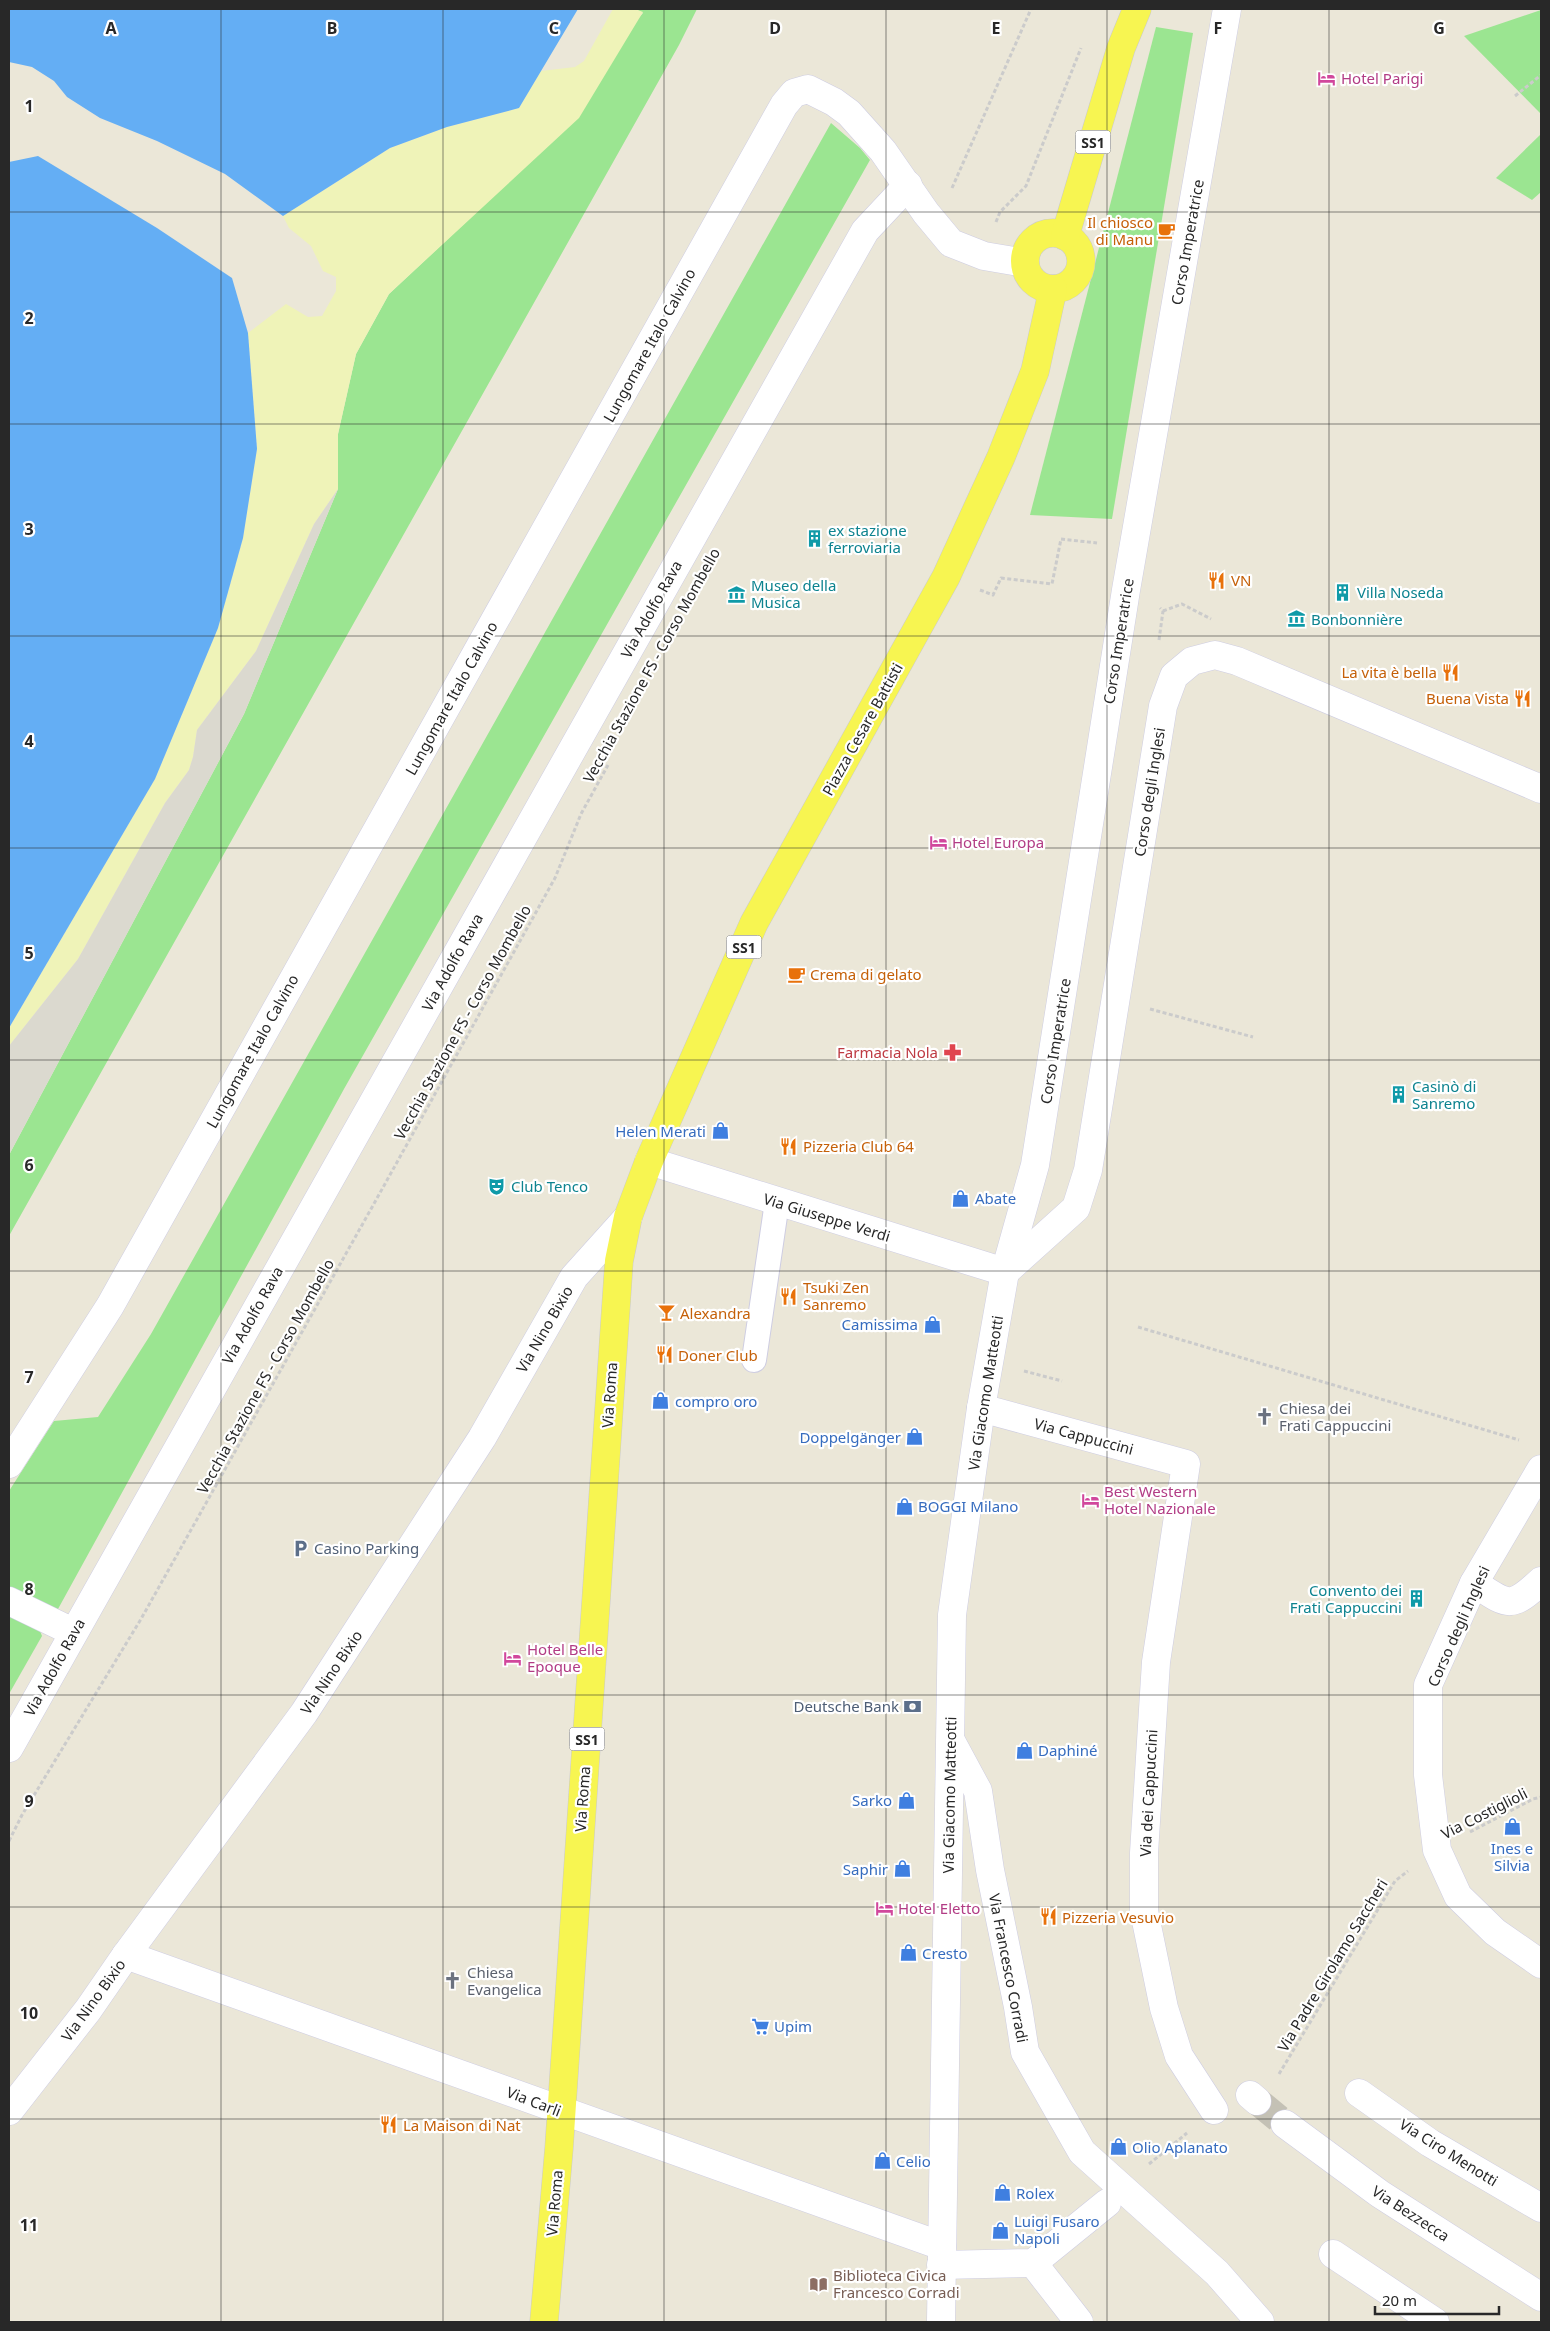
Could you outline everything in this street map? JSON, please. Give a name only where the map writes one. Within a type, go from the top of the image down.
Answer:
[{"type":"main road","points":[[1121,48],[1137,9]]},
{"type":"main road","name":"SS1","points":[[1065,236],[1121,48]]},
{"type":"main road","points":[[1048,234],[1065,236],[1072,240],[1080,254],[1079,271],[1069,284],[1053,289],[1038,284],[1032,279],[1025,263],[1028,247],[1033,241],[1048,234]]},
{"type":"main road","name":"Piazza Cesare Battisti","points":[[649,1161],[754,922],[946,577],[1001,457],[1035,371],[1053,289]]},
{"type":"main road","name":"Via Roma","points":[[544,2322],[561,2111],[619,1261],[628,1217],[649,1161]]},
{"type":"street","points":[[1121,48],[1149,9]]},
{"type":"street","name":"Corso Imperatrice","points":[[1004,1272],[1035,1164],[1126,590],[1227,9]]},
{"type":"street","name":"Lungomare Italo Calvino","points":[[9,1464],[110,1306],[784,106],[794,93],[808,89],[834,102],[849,114],[882,151],[908,185],[926,213]]},
{"type":"street","name":"Via Adolfo Rava","points":[[9,1748],[865,231],[908,185]]},
{"type":"street","points":[[926,213],[951,243],[984,256],[1025,263]]},
{"type":"street","name":"Corso degli Inglesi","points":[[1004,1272],[1076,1208],[1088,1170],[1163,706],[1174,676],[1192,661],[1215,655],[1237,661],[1541,789]]},
{"type":"street","name":"Via Giuseppe Verdi","points":[[649,1161],[1004,1272]]},
{"type":"street","name":"Via Nino Bixio","points":[[9,2111],[88,2010],[126,1955],[304,1713],[482,1438],[574,1277],[628,1217]]},
{"type":"street","name":"Via Giacomo Matteotti","points":[[941,2322],[952,1614],[981,1408],[1004,1272]]},
{"type":"street","name":"Via Cappuccini","points":[[981,1408],[1186,1464]]},
{"type":"street","name":"Via dei Cappuccini","points":[[1186,1464],[1156,1662],[1144,1853],[1144,1911],[1164,2008],[1179,2056],[1214,2110]]},
{"type":"street","name":"Corso degli Inglesi","points":[[1541,1469],[1474,1583],[1428,1685],[1428,1775],[1437,1850],[1458,1896],[1495,1932],[1541,1964]]},
{"type":"street","points":[[1474,1583],[1502,1601],[1522,1599],[1541,1581]]},
{"type":"street","points":[[9,1601],[73,1632]]},
{"type":"street","name":"Via Francesco Corradi","points":[[950,1740],[978,1791],[990,1870],[1018,2007],[1024,2052],[1082,2152],[1122,2190],[1271,2321]]},
{"type":"street","name":"Via Carli","points":[[126,1955],[561,2111],[942,2255]]},
{"type":"street","name":"Via Ciro Menotti","points":[[1359,2093],[1430,2143],[1541,2208]]},
{"type":"street","name":"Via Bezzecca","points":[[1285,2124],[1380,2194],[1541,2297]]},
{"type":"street","points":[[942,2255],[1033,2263],[1122,2190]]},
{"type":"street","points":[[1333,2254],[1435,2322]]},
{"type":"street","points":[[1033,2263],[1078,2322]]},
{"type":"lane","points":[[754,1360],[777,1202]]},
{"type":"path","points":[[926,213],[951,191],[1030,9]]},
{"type":"path","points":[[984,256],[1000,212],[1026,186],[1082,46]]},
{"type":"path","points":[[1515,96],[1541,75]]},
{"type":"path","points":[[946,577],[994,595],[1001,578],[1052,584],[1061,539],[1097,542]]},
{"type":"path","name":"Vecchia Stazione FS - Corso Mombello","points":[[9,1841],[22,1815],[142,1619],[386,1183],[555,878],[581,814],[609,763]]},
{"type":"path","points":[[1177,1015],[1253,1037]]},
{"type":"path","points":[[1138,1327],[1522,1441]]},
{"type":"path","name":"Via Costiglioli","points":[[1437,1850],[1533,1799],[1541,1798]]},
{"type":"path","name":"Via Padre Girolamo Saccheri","points":[[1254,2098],[1278,2077],[1396,1881],[1437,1850]]},
{"type":"path","points":[[1122,2190],[1214,2110]]},
{"type":"green space","points":[[635,9],[697,9],[679,45],[9,1236],[9,1155],[244,714],[338,489],[338,434],[356,354],[389,294],[467,221],[643,13]]},
{"type":"green space","points":[[1541,10],[1541,114],[1464,36]]},
{"type":"green space","points":[[1156,27],[1193,33],[1112,519],[1030,515]]},
{"type":"green space","points":[[831,123],[860,148],[870,160],[344,1089],[58,1609],[53,1609],[9,1587],[9,1491],[54,1421],[98,1417],[151,1334]]},
{"type":"green space","points":[[1541,134],[1541,192],[1532,200],[1496,178]]},
{"type":"green space","points":[[9,1611],[40,1631],[42,1636],[9,1694]]},
{"type":"sand","points":[[613,9],[635,9],[643,12],[579,118],[389,294],[356,354],[338,434],[338,489],[314,524],[256,651],[197,730],[189,770],[165,803],[78,959],[9,1046],[9,1028],[155,779],[218,628],[243,538],[257,449],[248,333],[286,304],[308,317],[322,316],[336,291],[336,277],[323,271],[311,246],[289,228],[283,216],[390,148],[447,127],[519,108],[541,71],[575,67],[584,61]]},
{"type":"shaded area","points":[[338,489],[244,714],[9,1155],[9,1046],[78,959],[165,803],[189,770],[197,730],[256,651],[314,524]]},
{"type":"water","points":[[9,9],[578,9],[519,108],[447,127],[390,148],[283,216],[225,174],[157,141],[100,118],[67,97],[54,81],[32,67],[9,62]]},
{"type":"water","points":[[38,156],[157,228],[232,278],[248,333],[257,449],[243,538],[218,628],[155,779],[9,1028],[9,162]]},
{"type":"tunnel","points":[[1257,2101],[1285,2124]]},
{"type":"place","name":"Hotel Parigi","points":[[1327,78]]},
{"type":"place","name":"Il chiosco di Manu","points":[[1167,231]]},
{"type":"place","name":"ex stazione ferroviaria","points":[[814,539]]},
{"type":"place","name":"VN","points":[[1217,580]]},
{"type":"place","name":"Villa Noseda","points":[[1343,592]]},
{"type":"place","name":"Museo della Musica","points":[[737,594]]},
{"type":"place","name":"Bonbonnière","points":[[1297,619]]},
{"type":"place","name":"La vita è bella","points":[[1451,672]]},
{"type":"place","name":"Buena Vista","points":[[1523,698]]},
{"type":"place","name":"Hotel Europa","points":[[938,842]]},
{"type":"place","name":"Crema di gelato","points":[[796,974]]},
{"type":"place","name":"Farmacia Nola","points":[[952,1052]]},
{"type":"place","name":"Casinò di Sanremo","points":[[1398,1095]]},
{"type":"place","name":"Helen Merati","points":[[720,1131]]},
{"type":"place","name":"Pizzeria Club 64","points":[[789,1146]]},
{"type":"place","name":"Club Tenco","points":[[497,1186]]},
{"type":"place","name":"Abate","points":[[961,1198]]},
{"type":"place","name":"Tsuki Zen Sanremo","points":[[789,1296]]},
{"type":"place","name":"Alexandra","points":[[666,1313]]},
{"type":"place","name":"Camissima","points":[[932,1324]]},
{"type":"place","name":"Doner Club","points":[[664,1355]]},
{"type":"place","name":"compro oro","points":[[661,1401]]},
{"type":"place","name":"Chiesa dei Frati Cappuccini","points":[[1265,1417]]},
{"type":"place","name":"Doppelgänger","points":[[915,1437]]},
{"type":"place","name":"Best Western Hotel Nazionale","points":[[1090,1500]]},
{"type":"place","name":"BOGGI Milano","points":[[904,1506]]},
{"type":"place","name":"Casino Parking","points":[[300,1548]]},
{"type":"place","name":"Convento dei Frati Cappuccini","points":[[1416,1599]]},
{"type":"place","name":"Hotel Belle Epoque","points":[[513,1658]]},
{"type":"place","name":"Deutsche Bank","points":[[913,1706]]},
{"type":"place","name":"Daphiné","points":[[1024,1750]]},
{"type":"place","name":"Sarko","points":[[906,1800]]},
{"type":"place","name":"Ines e Silvia","points":[[1512,1827]]},
{"type":"place","name":"Saphir","points":[[902,1869]]},
{"type":"place","name":"Hotel Eletto","points":[[884,1908]]},
{"type":"place","name":"Pizzeria Vesuvio","points":[[1048,1917]]},
{"type":"place","name":"Cresto","points":[[908,1953]]},
{"type":"place","name":"Chiesa Evangelica","points":[[453,1981]]},
{"type":"place","name":"Upim","points":[[760,2026]]},
{"type":"place","name":"La Maison di Nat","points":[[389,2125]]},
{"type":"place","name":"Olio Aplanato","points":[[1118,2147]]},
{"type":"place","name":"Celio","points":[[882,2161]]},
{"type":"place","name":"Rolex","points":[[1002,2193]]},
{"type":"place","name":"Luigi Fusaro Napoli","points":[[1000,2230]]},
{"type":"place","name":"Biblioteca Civica Francesco Corradi","points":[[819,2284]]}]
